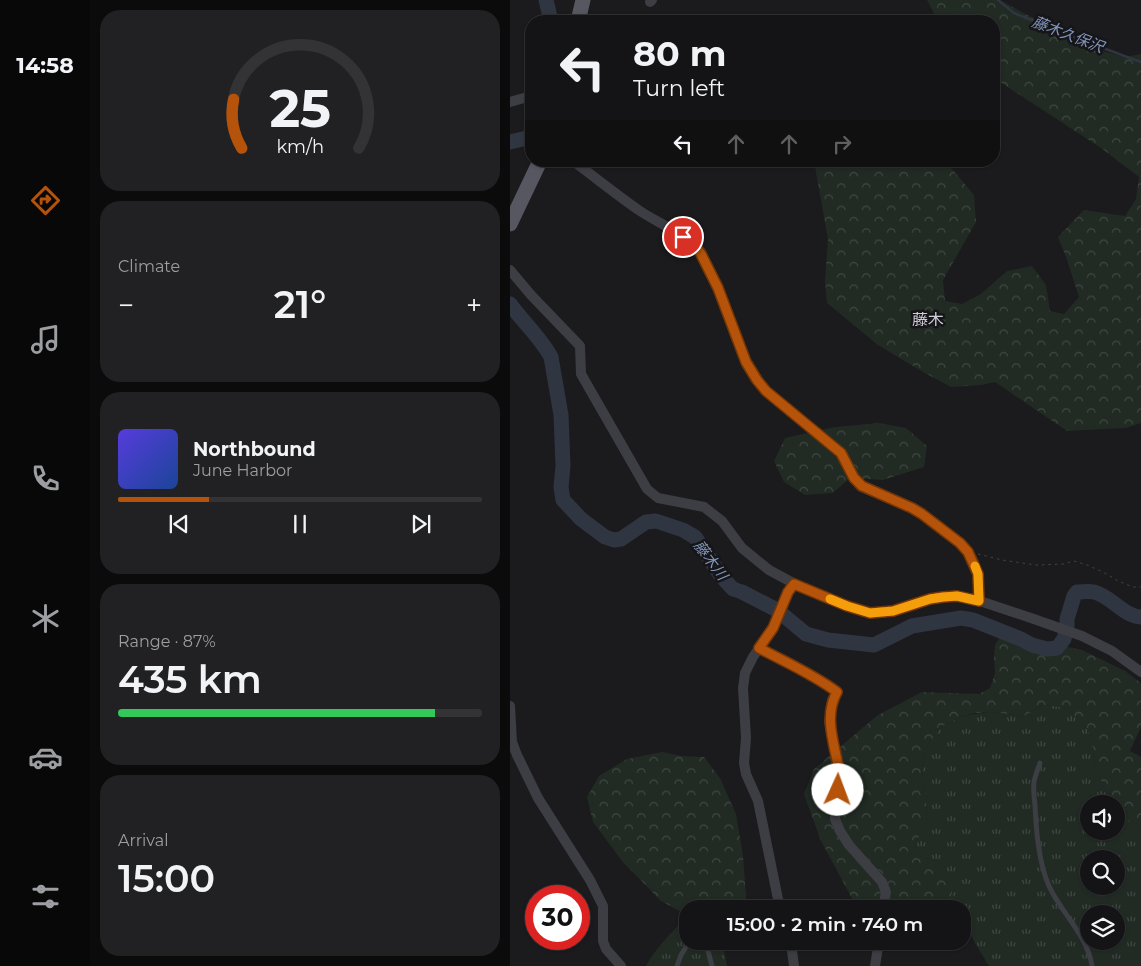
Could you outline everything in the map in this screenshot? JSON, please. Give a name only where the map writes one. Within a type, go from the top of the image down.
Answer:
[{"type":"main road","points":[[579,15],[583,0]]},
{"type":"main road","points":[[510,224],[537,167]]},
{"type":"street","points":[[510,102],[525,98]]},
{"type":"street","points":[[581,167],[641,211],[694,244],[718,288],[746,362],[757,380],[766,391],[841,453],[854,478],[862,486],[922,514],[960,543],[970,556],[978,574],[979,601]]},
{"type":"street","points":[[510,270],[580,346],[581,374],[648,489],[658,498],[704,506],[722,520],[742,548],[769,570],[794,584],[847,606],[870,613],[893,611],[930,599],[943,597],[957,596],[979,601],[1082,636],[1112,651],[1141,672]]},
{"type":"street","points":[[777,900],[758,801],[746,774],[744,763],[746,738],[743,688],[746,673],[753,657],[773,628],[788,592],[794,584]]},
{"type":"street","points":[[759,648],[826,684],[837,692],[832,700],[829,722],[840,771],[835,802],[835,819],[849,845],[882,882],[886,892],[885,900]]},
{"type":"street","points":[[510,706],[512,742],[517,755],[538,798],[590,880],[603,906],[603,941],[606,949],[622,966]]},
{"type":"street","points":[[792,950],[794,966]]},
{"type":"street","points":[[874,966],[877,950]]},
{"type":"lane","points":[[1040,763],[1034,781],[1034,799],[1036,823],[1045,874],[1051,890],[1086,946],[1092,966]]},
{"type":"lane","points":[[677,966],[685,950]]},
{"type":"lane","points":[[708,950],[712,966]]},
{"type":"path","points":[[970,556],[980,554],[1002,560],[1036,565],[1064,564],[1074,561],[1103,572],[1133,587],[1141,587]]},
{"type":"green space","points":[[927,0],[1000,0],[1091,48],[1125,57],[1141,54],[1141,423],[1126,428],[1067,431],[995,382],[982,385],[951,387],[878,345],[827,303],[825,281],[828,239],[815,167],[949,167],[952,169],[974,195],[976,222],[943,280],[945,301],[962,304],[981,294],[1007,271],[1032,266],[1046,285],[1050,311],[1064,314],[1079,297],[1058,237],[1084,210],[1125,216],[1136,199],[1139,177],[1101,148],[1000,82],[1000,15],[935,15]]},
{"type":"green space","points":[[879,423],[906,428],[927,446],[924,467],[883,480],[850,478],[833,493],[805,495],[784,482],[774,461],[785,438],[835,427]]},
{"type":"green space","points":[[1001,635],[1042,641],[1082,650],[1125,671],[1141,683],[1141,727],[1130,751],[1141,757],[1141,825],[1125,819],[1125,795],[1112,795],[1105,790],[1095,768],[1088,730],[1068,709],[1043,705],[1024,716],[989,712],[962,716],[941,727],[925,749],[922,779],[926,799],[927,823],[917,840],[915,850],[922,858],[934,859],[938,863],[956,900],[853,900],[821,841],[804,794],[814,769],[878,715],[922,692],[979,694],[990,688],[995,673],[995,645]]},
{"type":"green space","points":[[1043,705],[1063,707],[1068,709],[1088,730],[1095,768],[1105,790],[1112,795],[1080,795],[1080,840],[1125,840],[1125,819],[1141,825],[1141,966],[989,966],[971,935],[971,900],[955,900],[938,863],[934,859],[922,858],[915,850],[917,840],[927,823],[926,799],[922,779],[925,749],[941,727],[962,716],[989,712],[1024,716]]},
{"type":"green space","points":[[662,752],[681,756],[704,757],[720,778],[736,814],[743,856],[746,900],[679,900],[679,911],[661,901],[622,861],[593,822],[587,797],[599,776],[627,759]]},
{"type":"green space","points":[[679,925],[679,950],[724,950],[727,966],[646,966]]},
{"type":"waterway","name":"藤木川","points":[[546,0],[550,15]]},
{"type":"waterway","name":"藤木久保沢","points":[[998,0],[1014,13],[1141,62]]},
{"type":"waterway","name":"藤木川","points":[[510,142],[525,138]]},
{"type":"waterway","name":"藤木川","points":[[510,304],[551,357],[561,415],[563,466],[561,487],[563,500],[581,519],[605,537],[614,540],[621,539],[646,522],[656,521],[683,530],[695,537],[721,576],[733,589],[777,610],[806,634],[828,640],[874,645],[912,626],[961,618],[973,620],[1032,645],[1047,649],[1057,648],[1064,639],[1067,619],[1077,592],[1100,594],[1128,613],[1141,617]]},
{"type":"slow traffic","points":[[830,599],[870,613],[893,611],[930,599],[943,597],[957,596],[979,601],[978,574],[975,566]]},
{"type":"district","name":"藤木","points":[[928,319]]},
{"type":"route","points":[[683,237],[694,244],[701,254],[718,288],[746,362],[766,391],[841,453],[854,478],[862,486],[912,508],[941,527],[960,543],[972,558],[978,574],[979,601],[957,596],[943,597],[930,599],[893,611],[870,613],[847,606],[794,584],[788,592],[773,628],[759,648],[826,684],[837,692],[832,700],[829,722],[840,771],[838,790]]}]
